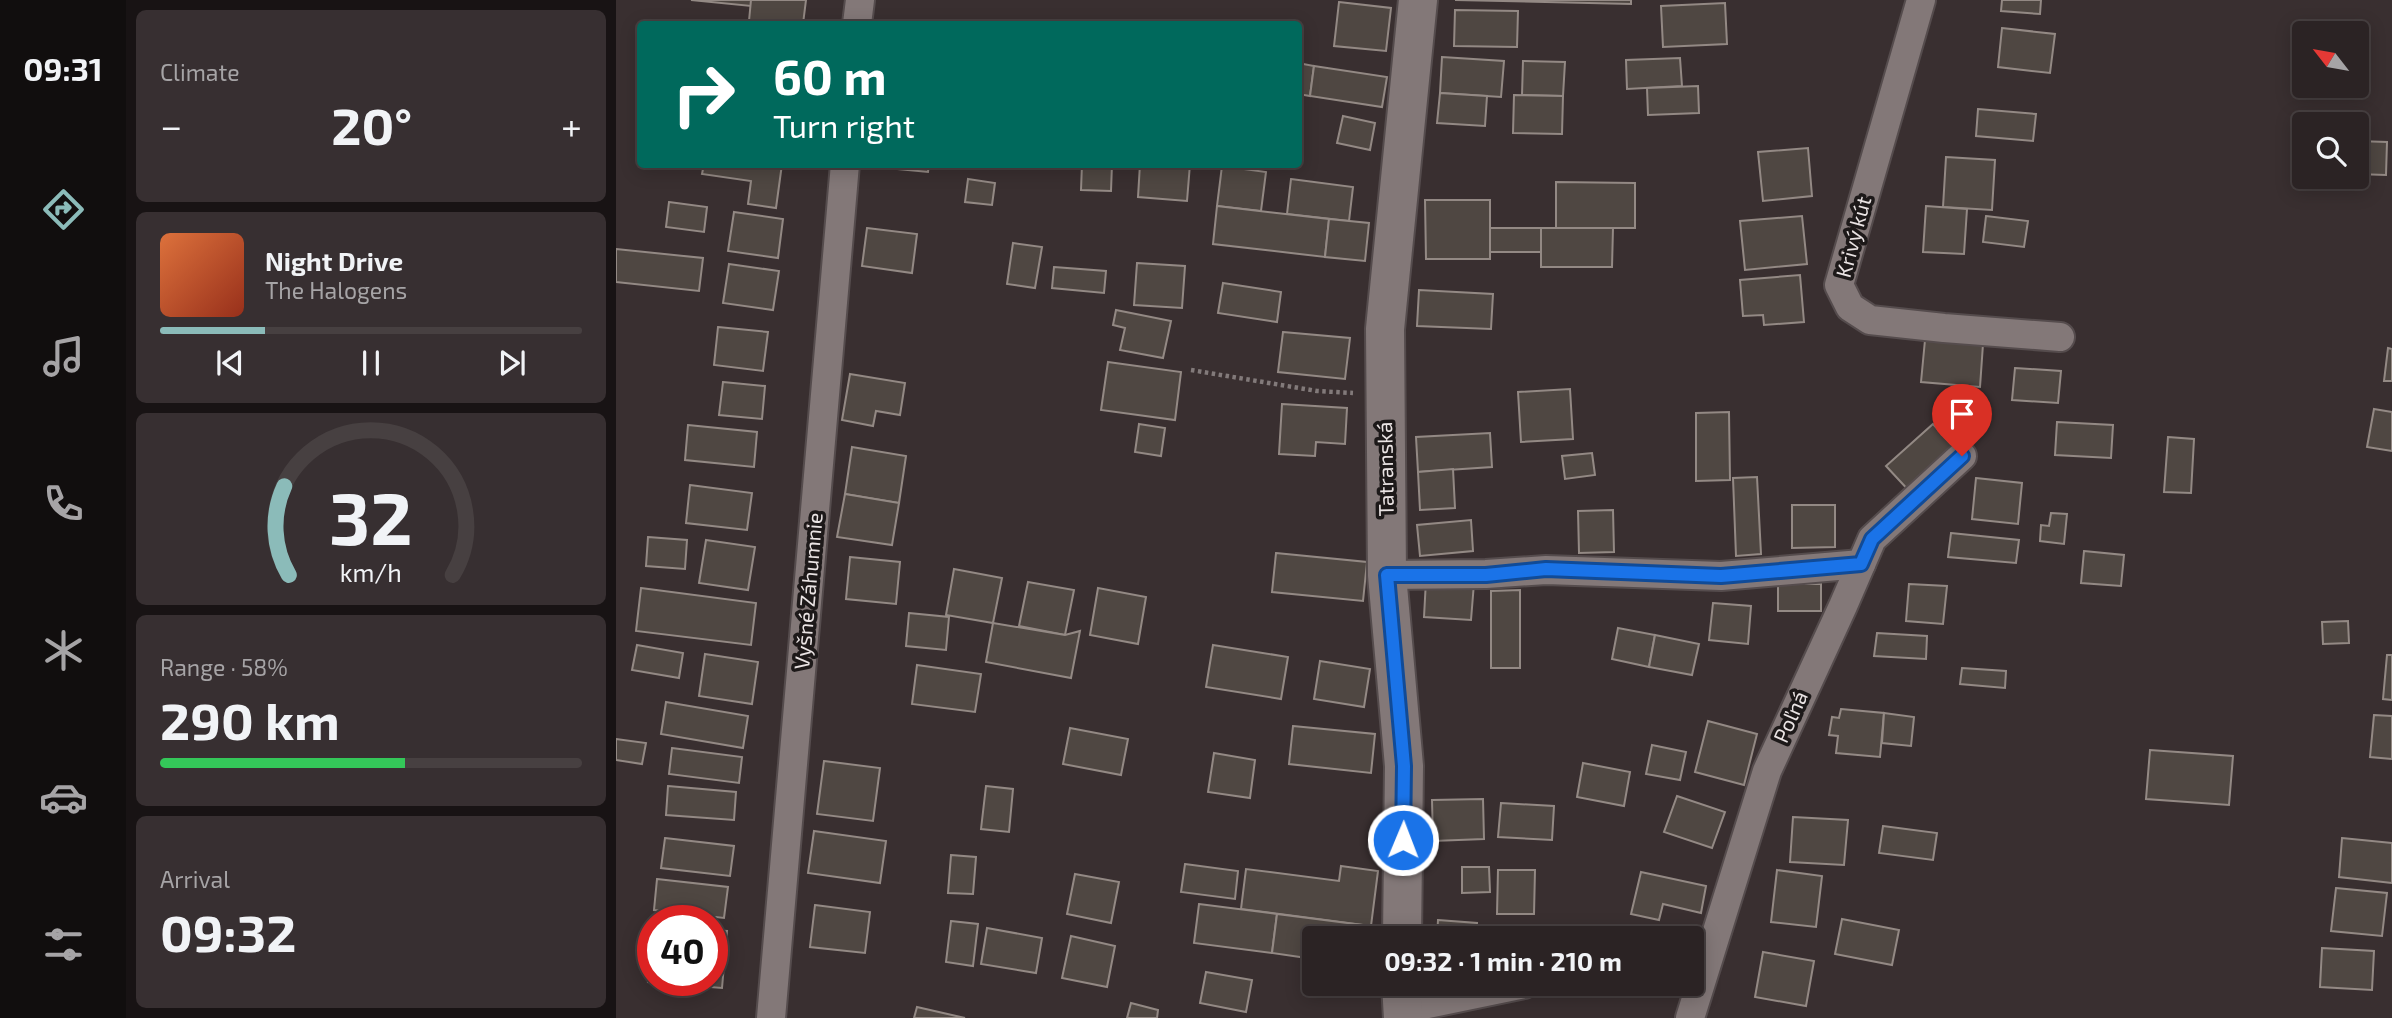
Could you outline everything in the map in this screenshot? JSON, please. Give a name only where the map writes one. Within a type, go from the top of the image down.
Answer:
[{"type":"street","points":[[857,21],[859,0]]},
{"type":"street","name":"Tatranská","points":[[1402,926],[1404,766],[1387,575],[1385,329],[1418,0]]},
{"type":"street","name":"Krivý kút","points":[[1921,0],[1839,285],[1850,307],[1870,320],[2060,337]]},
{"type":"street","name":"Vyšné Záhumnie","points":[[771,1018],[845,168]]},
{"type":"street","name":"Poľná","points":[[1704,951],[1767,771],[1872,539],[1962,456]]},
{"type":"street","points":[[1387,575],[1486,575],[1546,569],[1721,576],[1861,564]]},
{"type":"street","points":[[1402,1004],[1423,1004],[1463,996]]},
{"type":"street","name":"Poľná","points":[[1690,1018],[1694,996]]},
{"type":"path","points":[[1191,370],[1317,391],[1385,398]]},
{"type":"building","points":[[691,0],[751,0],[751,6]]},
{"type":"building","points":[[751,0],[806,0],[803,21],[749,21]]},
{"type":"building","points":[[1455,0],[1631,0],[1631,4]]},
{"type":"building","points":[[2002,0],[2041,0],[2040,14],[2001,11]]},
{"type":"building","points":[[1339,2],[1391,8],[1386,51],[1334,46]]},
{"type":"building","points":[[1725,3],[1727,44],[1663,47],[1661,6]]},
{"type":"building","points":[[1455,10],[1518,11],[1517,47],[1454,46]]},
{"type":"building","points":[[2002,28],[2055,34],[2050,73],[1998,67]]},
{"type":"building","points":[[1442,57],[1504,61],[1501,97],[1440,93]]},
{"type":"building","points":[[1680,58],[1682,86],[1627,89],[1626,60]]},
{"type":"building","points":[[1523,61],[1565,62],[1563,96],[1522,95]]},
{"type":"building","points":[[1302,64],[1314,66],[1310,96],[1302,95]]},
{"type":"building","points":[[1314,66],[1387,77],[1382,107],[1310,96]]},
{"type":"building","points":[[1698,86],[1699,113],[1648,115],[1647,88]]},
{"type":"building","points":[[1440,93],[1487,96],[1485,126],[1437,123]]},
{"type":"building","points":[[1514,95],[1563,96],[1562,134],[1513,133]]},
{"type":"building","points":[[1978,109],[2036,114],[2033,141],[1976,136]]},
{"type":"building","points":[[1343,116],[1375,123],[1370,150],[1337,143]]},
{"type":"building","points":[[2369,141],[2387,142],[2386,175],[2369,174]]},
{"type":"building","points":[[1808,148],[1812,196],[1763,201],[1758,152]]},
{"type":"building","points":[[1946,157],[1995,160],[1992,210],[1943,207]]},
{"type":"building","points":[[703,168],[781,168],[776,208],[748,204],[751,181],[702,174]]},
{"type":"building","points":[[887,168],[928,168],[928,172]]},
{"type":"building","points":[[1082,168],[1112,168],[1111,191],[1081,190]]},
{"type":"building","points":[[1140,168],[1190,168],[1187,201],[1138,197]]},
{"type":"building","points":[[1222,168],[1266,172],[1261,211],[1217,206]]},
{"type":"building","points":[[968,179],[995,183],[992,205],[965,202]]},
{"type":"building","points":[[1291,179],[1353,187],[1349,221],[1287,214]]},
{"type":"building","points":[[1556,182],[1635,183],[1635,228],[1556,228]]},
{"type":"building","points":[[1425,200],[1490,200],[1490,259],[1426,259]]},
{"type":"building","points":[[669,202],[707,207],[704,232],[666,227]]},
{"type":"building","points":[[1217,206],[1329,219],[1325,257],[1213,244]]},
{"type":"building","points":[[1926,206],[1967,209],[1964,254],[1923,252]]},
{"type":"building","points":[[734,212],[783,219],[778,258],[728,251]]},
{"type":"building","points":[[1802,216],[1807,264],[1745,270],[1740,221]]},
{"type":"building","points":[[1986,216],[2028,221],[2024,247],[1983,242]]},
{"type":"building","points":[[1329,219],[1369,223],[1365,261],[1325,257]]},
{"type":"building","points":[[867,228],[917,234],[912,273],[862,266]]},
{"type":"building","points":[[1490,228],[1541,228],[1541,252],[1490,252]]},
{"type":"building","points":[[1541,228],[1613,228],[1612,267],[1541,267]]},
{"type":"building","points":[[1013,243],[1042,247],[1035,288],[1007,284]]},
{"type":"building","points":[[616,249],[703,258],[699,291],[616,282]]},
{"type":"building","points":[[1137,263],[1185,266],[1182,308],[1134,305]]},
{"type":"building","points":[[729,264],[779,271],[773,310],[723,303]]},
{"type":"building","points":[[1054,267],[1106,271],[1104,293],[1052,288]]},
{"type":"building","points":[[1800,275],[1804,322],[1764,325],[1763,315],[1743,316],[1740,280]]},
{"type":"building","points":[[1223,283],[1281,292],[1277,322],[1218,313]]},
{"type":"building","points":[[1419,290],[1493,294],[1491,329],[1417,326]]},
{"type":"building","points":[[1116,310],[1171,321],[1163,358],[1120,350],[1125,328],[1113,325]]},
{"type":"building","points":[[718,327],[768,332],[763,371],[714,365]]},
{"type":"building","points":[[1283,332],[1350,338],[1345,379],[1278,372]]},
{"type":"building","points":[[1925,340],[1983,344],[1980,387],[1921,382]]},
{"type":"building","points":[[2388,348],[2392,349],[2392,381],[2384,381]]},
{"type":"building","points":[[1108,362],[1181,372],[1175,420],[1101,410]]},
{"type":"building","points":[[2015,368],[2061,371],[2058,403],[2012,400]]},
{"type":"building","points":[[850,374],[905,383],[900,415],[876,411],[873,426],[842,420]]},
{"type":"building","points":[[723,382],[765,386],[762,419],[719,415]]},
{"type":"building","points":[[1570,389],[1573,439],[1521,442],[1518,392]]},
{"type":"building","points":[[1282,404],[1347,408],[1345,444],[1316,442],[1315,456],[1279,454]]},
{"type":"building","points":[[2374,409],[2392,412],[2392,451],[2367,447]]},
{"type":"building","points":[[1729,412],[1730,480],[1696,481],[1696,413]]},
{"type":"building","points":[[2057,422],[2113,425],[2111,458],[2055,455]]},
{"type":"building","points":[[1139,424],[1165,428],[1161,456],[1135,452]]},
{"type":"building","points":[[1933,424],[1958,452],[1912,494],[1886,466]]},
{"type":"building","points":[[688,425],[757,432],[754,467],[685,460]]},
{"type":"building","points":[[1490,433],[1492,467],[1418,472],[1416,437]]},
{"type":"building","points":[[2168,437],[2194,439],[2191,493],[2164,492]]},
{"type":"building","points":[[852,447],[906,456],[899,503],[845,494]]},
{"type":"building","points":[[1592,453],[1595,475],[1565,479],[1562,456]]},
{"type":"building","points":[[1453,469],[1455,508],[1420,510],[1418,472]]},
{"type":"building","points":[[1757,477],[1761,554],[1736,556],[1733,478]]},
{"type":"building","points":[[1976,478],[2022,483],[2018,524],[1972,519]]},
{"type":"building","points":[[690,485],[752,493],[747,530],[686,523]]},
{"type":"building","points":[[845,494],[899,503],[892,545],[837,537]]},
{"type":"building","points":[[1792,505],[1835,505],[1835,547],[1792,548]]},
{"type":"building","points":[[1613,510],[1614,552],[1579,553],[1578,511]]},
{"type":"building","points":[[2051,513],[2067,514],[2064,544],[2040,541],[2041,525],[2049,526]]},
{"type":"building","points":[[1471,520],[1473,551],[1420,556],[1417,525]]},
{"type":"building","points":[[1951,533],[2019,540],[2016,563],[1948,557]]},
{"type":"building","points":[[648,537],[687,540],[685,569],[646,566]]},
{"type":"building","points":[[706,540],[755,547],[748,590],[699,583]]},
{"type":"building","points":[[2084,551],[2124,555],[2121,586],[2081,583]]},
{"type":"building","points":[[1276,553],[1367,562],[1363,601],[1272,592]]},
{"type":"building","points":[[850,557],[900,562],[896,604],[846,599]]},
{"type":"building","points":[[954,569],[1002,578],[993,623],[946,615]]},
{"type":"building","points":[[1426,580],[1474,583],[1471,620],[1424,617]]},
{"type":"building","points":[[1028,582],[1074,590],[1065,635],[1019,626]]},
{"type":"building","points":[[1778,584],[1821,584],[1821,611],[1778,611]]},
{"type":"building","points":[[1909,584],[1947,586],[1943,624],[1906,621]]},
{"type":"building","points":[[641,588],[756,603],[751,645],[636,631]]},
{"type":"building","points":[[1098,588],[1146,597],[1138,644],[1090,635]]},
{"type":"building","points":[[1520,590],[1520,668],[1491,668],[1491,591]]},
{"type":"building","points":[[1713,603],[1751,606],[1748,644],[1709,640]]},
{"type":"building","points":[[909,613],[949,617],[946,650],[906,646]]},
{"type":"building","points":[[2348,621],[2349,643],[2323,644],[2322,622]]},
{"type":"building","points":[[993,623],[1065,635],[1080,631],[1071,678],[986,662]]},
{"type":"building","points":[[1618,628],[1655,635],[1649,667],[1612,659]]},
{"type":"building","points":[[1877,633],[1927,636],[1926,659],[1874,656]]},
{"type":"building","points":[[1655,635],[1699,644],[1692,675],[1649,667]]},
{"type":"building","points":[[637,645],[683,653],[679,678],[632,670]]},
{"type":"building","points":[[1213,645],[1288,657],[1281,699],[1206,687]]},
{"type":"building","points":[[705,654],[758,662],[752,704],[699,696]]},
{"type":"building","points":[[2387,655],[2392,655],[2392,700],[2383,699]]},
{"type":"building","points":[[1320,661],[1370,669],[1364,707],[1314,699]]},
{"type":"building","points":[[917,665],[981,674],[975,712],[912,704]]},
{"type":"building","points":[[1962,668],[2006,671],[2005,688],[1960,684]]},
{"type":"building","points":[[666,702],[748,716],[743,748],[661,734]]},
{"type":"building","points":[[1841,709],[1884,713],[1880,757],[1836,753],[1838,736],[1829,735],[1832,717],[1839,718]]},
{"type":"building","points":[[1884,713],[1914,717],[1911,746],[1882,743]]},
{"type":"building","points":[[2374,715],[2392,716],[2392,759],[2370,757]]},
{"type":"building","points":[[1708,721],[1757,734],[1744,785],[1695,772]]},
{"type":"building","points":[[1293,726],[1375,734],[1371,773],[1289,764]]},
{"type":"building","points":[[1070,728],[1128,739],[1121,775],[1063,764]]},
{"type":"building","points":[[616,739],[646,743],[642,764],[616,760]]},
{"type":"building","points":[[1652,745],[1686,752],[1680,780],[1646,774]]},
{"type":"building","points":[[672,748],[742,757],[739,783],[669,774]]},
{"type":"building","points":[[2150,750],[2233,756],[2229,805],[2146,799]]},
{"type":"building","points":[[1214,753],[1255,760],[1250,798],[1208,792]]},
{"type":"building","points":[[824,761],[880,768],[873,821],[817,814]]},
{"type":"building","points":[[1583,763],[1630,772],[1624,806],[1577,797]]},
{"type":"building","points":[[668,786],[736,792],[734,820],[666,815]]},
{"type":"building","points":[[986,786],[1013,789],[1009,832],[981,829]]},
{"type":"building","points":[[1677,796],[1725,812],[1712,848],[1664,832]]},
{"type":"building","points":[[1483,799],[1484,839],[1433,841],[1432,800]]},
{"type":"building","points":[[1501,803],[1554,806],[1552,840],[1498,837]]},
{"type":"building","points":[[1793,817],[1848,820],[1844,865],[1790,862]]},
{"type":"building","points":[[1883,826],[1937,833],[1933,860],[1879,853]]},
{"type":"building","points":[[814,831],[886,841],[880,883],[808,873]]},
{"type":"building","points":[[665,838],[734,846],[730,876],[661,868]]},
{"type":"building","points":[[2342,838],[2392,843],[2392,883],[2339,877]]},
{"type":"building","points":[[951,855],[976,857],[973,894],[948,893]]},
{"type":"building","points":[[1185,864],[1238,871],[1235,899],[1181,892]]},
{"type":"building","points":[[1341,866],[1378,871],[1371,926],[1241,909],[1246,869],[1339,881]]},
{"type":"building","points":[[1462,867],[1489,867],[1490,892],[1462,893]]},
{"type":"building","points":[[1498,870],[1535,870],[1534,914],[1497,914]]},
{"type":"building","points":[[1777,870],[1822,876],[1816,927],[1771,922]]},
{"type":"building","points":[[1641,872],[1706,886],[1701,913],[1663,904],[1659,920],[1631,914]]},
{"type":"building","points":[[1075,874],[1119,882],[1111,923],[1067,914]]},
{"type":"building","points":[[657,879],[728,887],[726,905],[654,905]]},
{"type":"building","points":[[2336,888],[2387,893],[2382,936],[2331,931]]},
{"type":"building","points":[[1199,904],[1277,914],[1272,953],[1194,943]]},
{"type":"building","points":[[815,905],[870,912],[865,953],[810,947]]},
{"type":"building","points":[[1277,914],[1371,926],[1302,926],[1302,957],[1272,953]]},
{"type":"building","points":[[1842,919],[1899,930],[1892,965],[1835,954]]},
{"type":"building","points":[[1438,920],[1477,923],[1477,926],[1438,926]]},
{"type":"building","points":[[951,921],[978,924],[973,966],[946,962]]},
{"type":"building","points":[[987,928],[1042,938],[1036,973],[981,964]]},
{"type":"building","points":[[1071,936],[1115,946],[1107,987],[1062,978]]},
{"type":"building","points":[[2322,948],[2374,951],[2372,990],[2320,987]]},
{"type":"building","points":[[1763,952],[1814,961],[1806,1006],[1755,997]]},
{"type":"building","points":[[1206,972],[1252,980],[1246,1012],[1200,1003]]},
{"type":"building","points":[[1131,1003],[1158,1010],[1157,1018],[1127,1018]]},
{"type":"building","points":[[917,1007],[965,1018],[914,1018]]},
{"type":"route","points":[[1403,840],[1404,766],[1387,575],[1486,575],[1546,569],[1721,576],[1861,564],[1872,539],[1962,456]]}]
